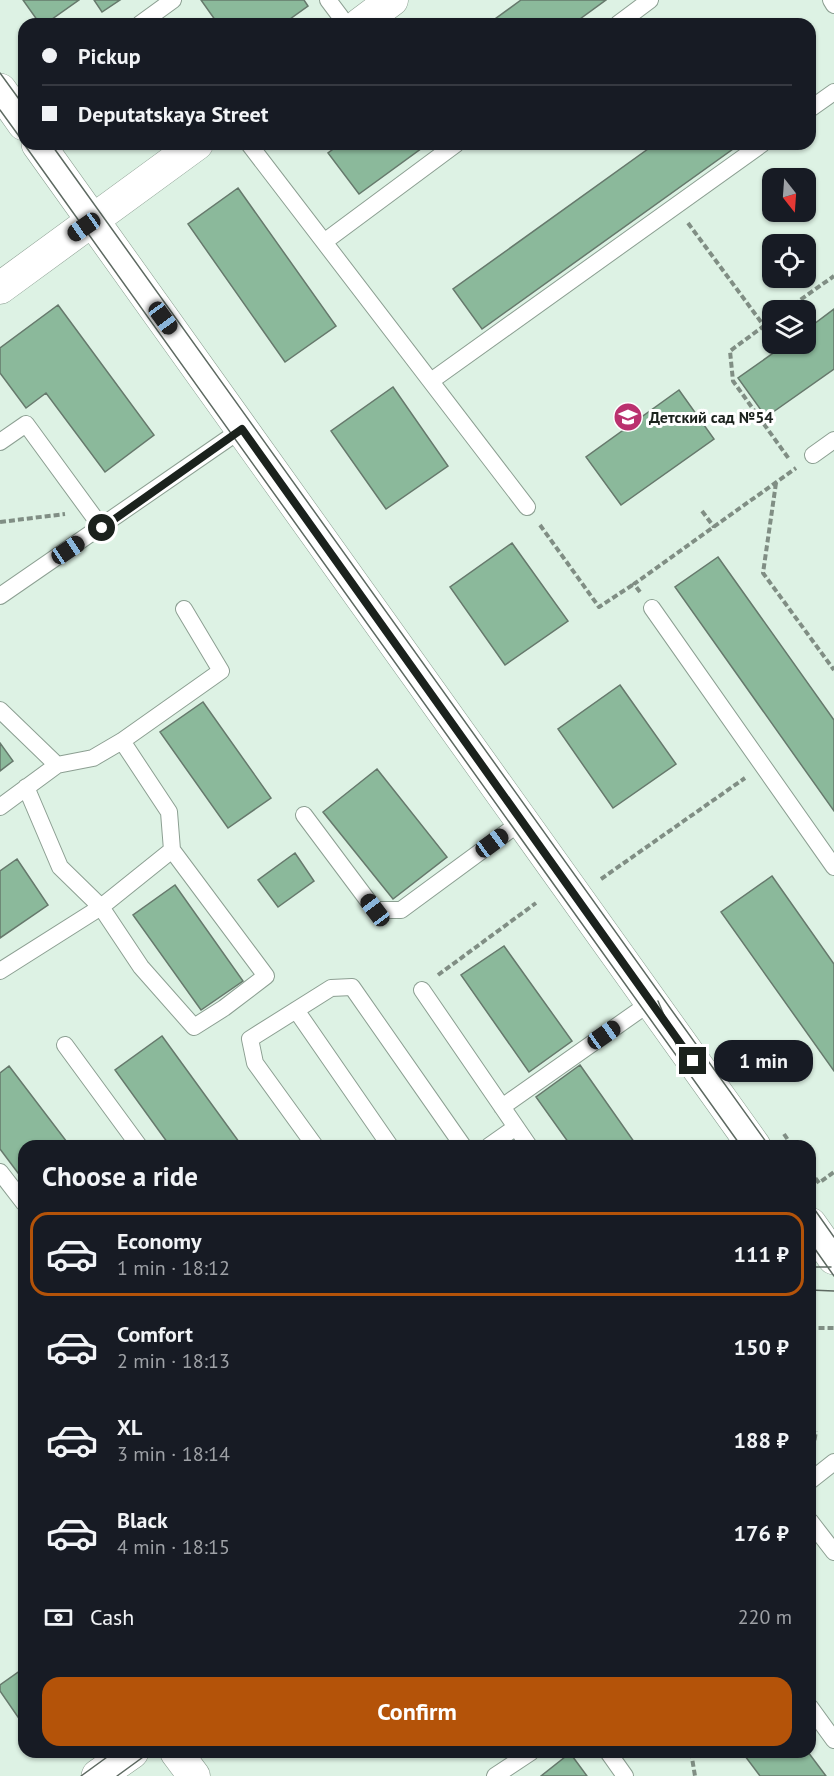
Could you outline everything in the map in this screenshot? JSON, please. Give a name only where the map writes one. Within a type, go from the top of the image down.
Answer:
[{"type":"main road","points":[[0,90],[18,116]]},
{"type":"main road","points":[[42,150],[651,1002],[766,1136]]},
{"type":"main road","points":[[816,1236],[827,1258]]},
{"type":"main road","points":[[98,1776],[124,1758]]},
{"type":"street","points":[[368,18],[393,0]]},
{"type":"street","points":[[0,288],[189,150]]},
{"type":"street","points":[[180,1758],[194,1776]]},
{"type":"lane","points":[[148,18],[173,0]]},
{"type":"lane","points":[[328,0],[342,18]]},
{"type":"lane","points":[[626,18],[650,0]]},
{"type":"lane","points":[[831,0],[834,5]]},
{"type":"lane","points":[[816,105],[834,92]]},
{"type":"lane","points":[[254,150],[527,507]]},
{"type":"lane","points":[[324,242],[448,150]]},
{"type":"lane","points":[[431,381],[754,150]]},
{"type":"lane","points":[[0,442],[26,424],[102,528]]},
{"type":"lane","points":[[0,596],[102,528],[242,429]]},
{"type":"lane","points":[[813,455],[834,440]]},
{"type":"lane","points":[[652,608],[834,867]]},
{"type":"lane","points":[[0,807],[57,765],[93,758],[122,741],[221,671],[184,609]]},
{"type":"lane","points":[[0,710],[57,765]]},
{"type":"lane","points":[[26,787],[60,867],[102,907],[141,967],[194,1027],[224,1008],[266,976],[171,850],[169,812],[122,741]]},
{"type":"lane","points":[[304,814],[375,910],[401,910],[522,821]]},
{"type":"lane","points":[[0,971],[102,907],[171,850]]},
{"type":"lane","points":[[311,1140],[255,1063],[250,1039],[331,988],[352,987],[459,1140]]},
{"type":"lane","points":[[422,990],[524,1140]]},
{"type":"lane","points":[[502,1107],[651,1002]]},
{"type":"lane","points":[[296,1010],[386,1140]]},
{"type":"lane","points":[[65,1045],[135,1140]]},
{"type":"lane","points":[[498,1140],[516,1127]]},
{"type":"lane","points":[[0,1172],[18,1195]]},
{"type":"lane","points":[[816,1476],[834,1462]]},
{"type":"lane","points":[[816,1529],[834,1552]]},
{"type":"lane","points":[[816,1715],[834,1740]]},
{"type":"lane","points":[[495,1776],[522,1758]]},
{"type":"lane","points":[[612,1758],[625,1776]]},
{"type":"path","points":[[675,206],[762,323]]},
{"type":"path","points":[[800,300],[834,276]]},
{"type":"path","points":[[762,327],[730,351],[733,381],[796,468]]},
{"type":"path","points":[[527,507],[599,607],[813,455]]},
{"type":"path","points":[[777,482],[764,573],[834,669]]},
{"type":"path","points":[[0,522],[89,510]]},
{"type":"path","points":[[702,511],[714,527]]},
{"type":"path","points":[[634,584],[652,608]]},
{"type":"path","points":[[602,879],[763,766]]},
{"type":"path","points":[[594,869],[608,888]]},
{"type":"path","points":[[422,990],[448,965],[536,903]]},
{"type":"path","points":[[816,1179],[819,1183],[834,1172]]},
{"type":"path","points":[[816,1328],[834,1328]]},
{"type":"path","points":[[692,1758],[695,1776]]},
{"type":"building","points":[[23,0],[79,0],[54,18],[36,18]]},
{"type":"building","points":[[94,0],[120,0],[102,12]]},
{"type":"building","points":[[201,0],[304,0],[308,6],[291,18],[214,18]]},
{"type":"building","points":[[521,0],[606,0],[581,18],[496,18]]},
{"type":"building","points":[[332,150],[419,150],[359,194],[328,153]]},
{"type":"building","points":[[647,150],[732,150],[482,329],[453,289]]},
{"type":"building","points":[[238,188],[336,326],[285,362],[188,224]]},
{"type":"building","points":[[58,305],[154,435],[105,472],[46,393],[26,408],[0,373],[0,348]]},
{"type":"building","points":[[834,309],[834,369],[766,417],[738,378],[772,354],[816,354],[816,322]]},
{"type":"building","points":[[393,387],[448,466],[386,509],[331,431]]},
{"type":"building","points":[[679,390],[714,439],[621,505],[586,457]]},
{"type":"building","points":[[512,543],[568,621],[505,665],[450,587]]},
{"type":"building","points":[[718,557],[834,720],[834,811],[675,587]]},
{"type":"building","points":[[620,685],[676,764],[613,808],[558,729]]},
{"type":"building","points":[[203,702],[271,798],[228,828],[160,732]]},
{"type":"building","points":[[0,743],[13,761],[0,771]]},
{"type":"building","points":[[377,769],[447,857],[393,899],[323,812]]},
{"type":"building","points":[[295,853],[314,881],[278,907],[258,880]]},
{"type":"building","points":[[17,859],[48,905],[0,938],[0,871]]},
{"type":"building","points":[[772,876],[834,964],[834,1071],[721,912]]},
{"type":"building","points":[[175,885],[243,981],[201,1010],[133,915]]},
{"type":"building","points":[[504,946],[572,1041],[529,1072],[461,975]]},
{"type":"building","points":[[162,1036],[238,1140],[166,1140],[115,1070]]},
{"type":"building","points":[[580,1065],[633,1140],[567,1140],[536,1097]]},
{"type":"building","points":[[9,1066],[65,1140],[18,1140],[18,1173],[0,1149],[0,1073]]},
{"type":"building","points":[[18,1672],[18,1717],[0,1691],[0,1685]]},
{"type":"building","points":[[564,1758],[574,1758],[587,1776],[541,1776]]},
{"type":"building","points":[[746,1758],[812,1758],[826,1776],[760,1776]]},
{"type":"tram line","points":[[0,73],[18,98]]},
{"type":"tram line","points":[[0,110],[18,135]]},
{"type":"tram line","points":[[28,150],[737,1140]]},
{"type":"tram line","points":[[55,150],[765,1140]]},
{"type":"tram line","points":[[658,1001],[679,1051]]},
{"type":"tram line","points":[[816,1212],[834,1237]]},
{"type":"tram line","points":[[816,1250],[834,1276]]},
{"type":"tram line","points":[[816,1267],[831,1267]]},
{"type":"tram line","points":[[816,1290],[834,1291]]},
{"type":"tram line","points":[[81,1776],[106,1758]]},
{"type":"tram line","points":[[117,1776],[142,1758]]},
{"type":"place","name":"Детский сад №54","points":[[628,417]]},
{"type":"route","points":[[102,528],[242,429],[693,1061]]}]
